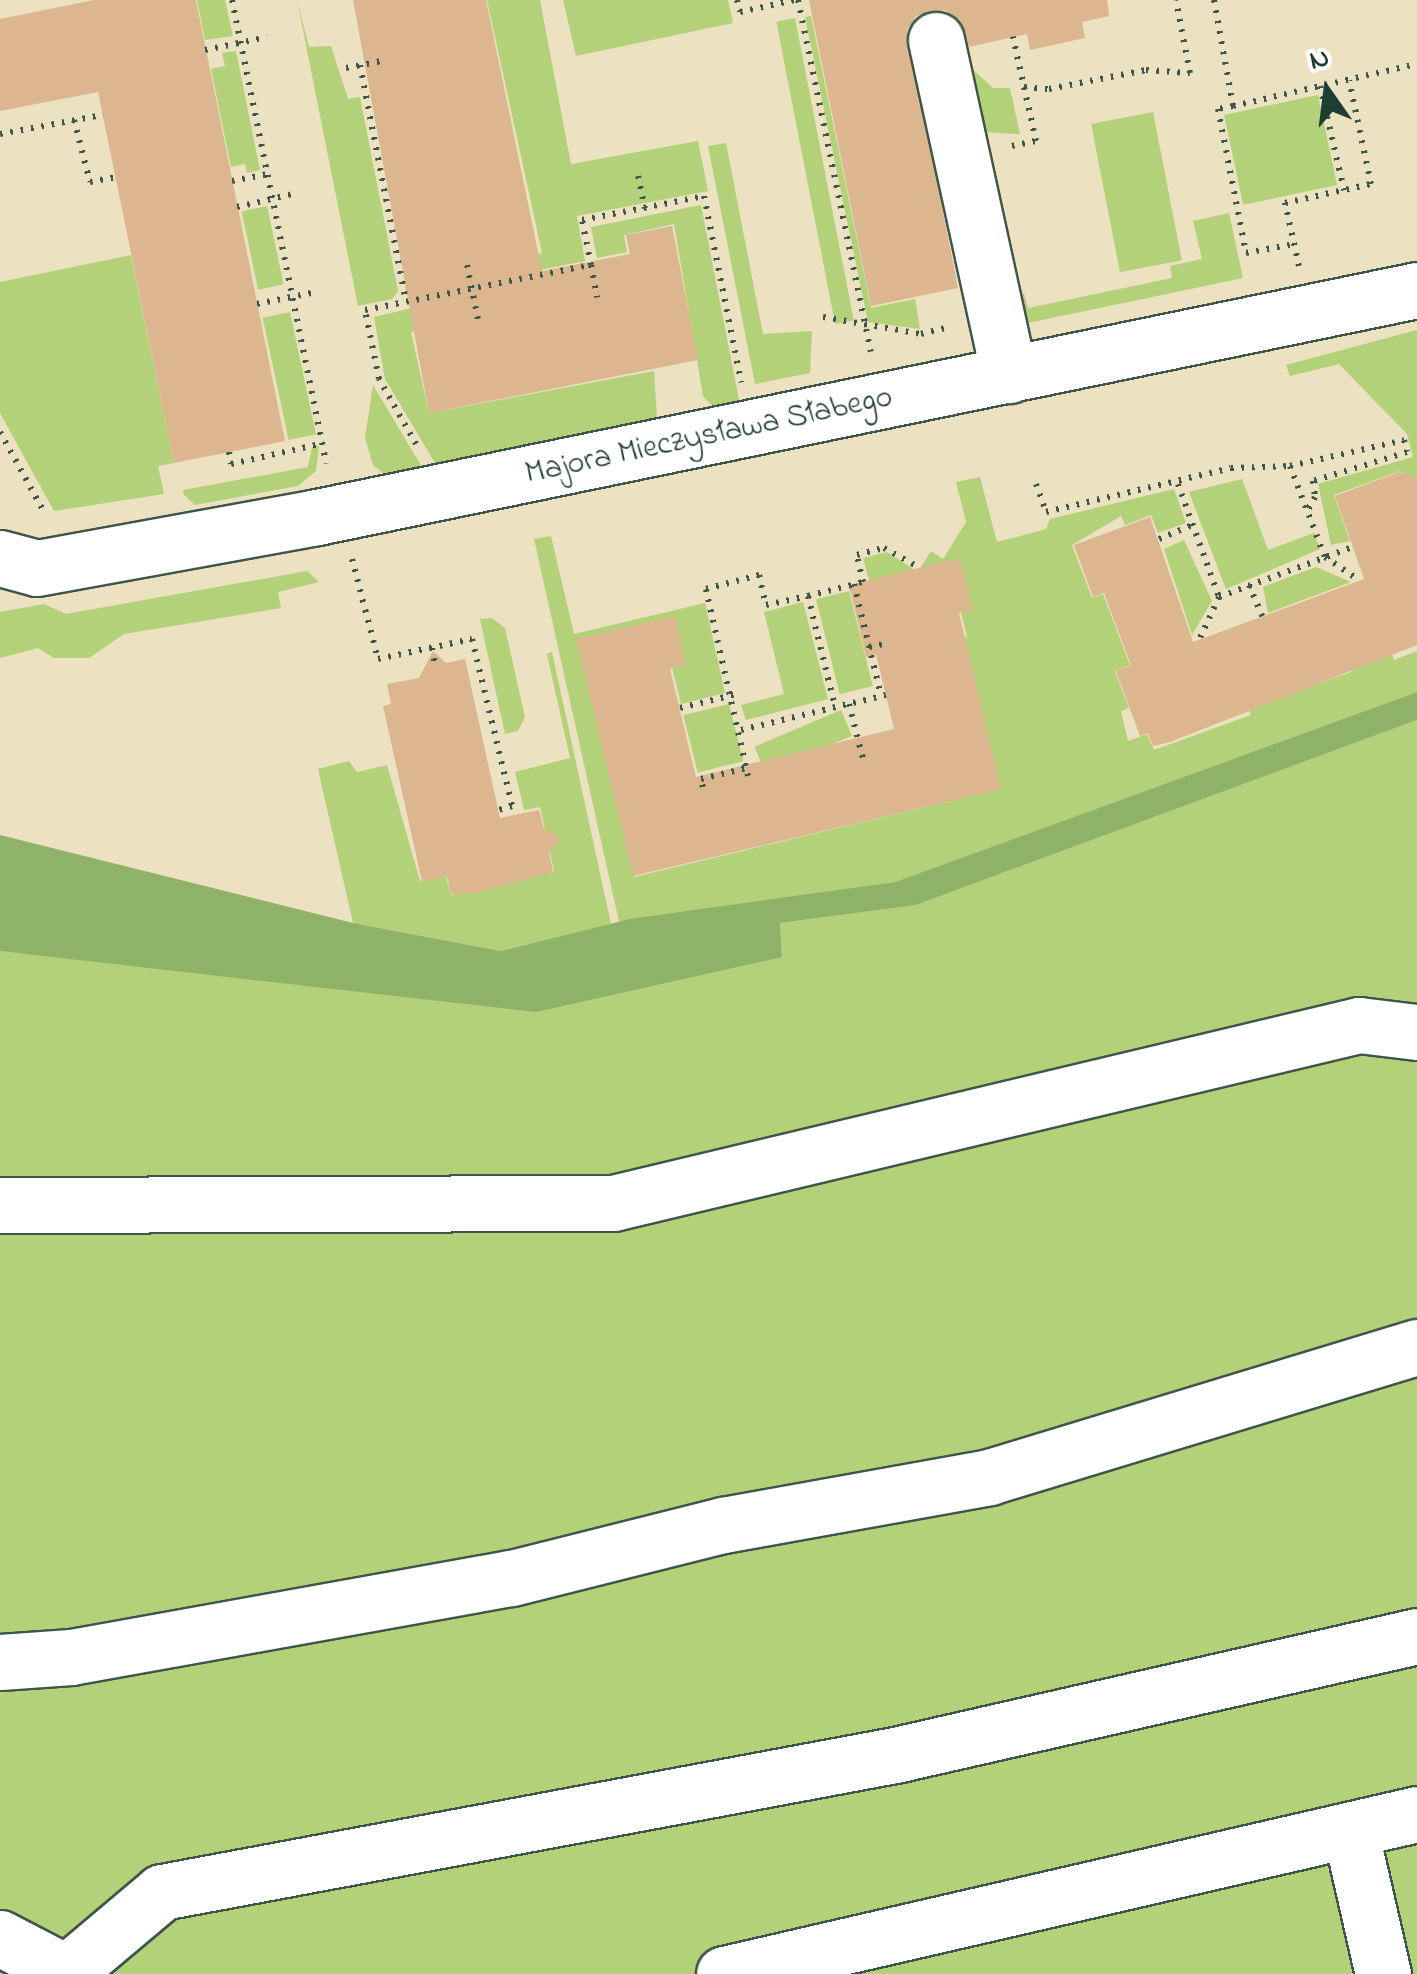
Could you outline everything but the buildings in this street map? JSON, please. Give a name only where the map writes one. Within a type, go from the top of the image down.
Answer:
[{"type":"street","points":[[936,40],[1010,375]]},
{"type":"street","name":"Majora Mieczysława Słabego","points":[[0,558],[36,568],[70,563],[1417,290]]},
{"type":"street","points":[[0,1205],[613,1203],[1359,1025],[1417,1032]]},
{"type":"street","points":[[0,1662],[71,1657],[475,1585],[724,1525],[989,1477],[1417,1347]]},
{"type":"street","points":[[0,1938],[68,1973],[162,1892],[895,1755],[1417,1636]]},
{"type":"street","points":[[724,1974],[1417,1814]]},
{"type":"street","points":[[1350,1830],[1383,1974]]},
{"type":"path","points":[[232,0],[324,443],[322,475]]},
{"type":"path","points":[[737,0],[740,12],[796,0],[862,325],[874,361]]},
{"type":"path","points":[[1024,88],[1050,89],[1146,70],[1190,74],[1176,0]]},
{"type":"path","points":[[1214,0],[1233,106]]},
{"type":"path","points":[[206,50],[266,37]]},
{"type":"path","points":[[1014,37],[1035,136]]},
{"type":"path","points":[[346,68],[381,61]]},
{"type":"path","points":[[1294,244],[1246,253],[1218,109],[1417,64]]},
{"type":"path","points":[[360,65],[406,302]]},
{"type":"path","points":[[1298,261],[1285,203],[1371,184],[1349,80]]},
{"type":"path","points":[[1320,86],[1344,190]]},
{"type":"path","points":[[0,134],[103,114]]},
{"type":"path","points":[[74,120],[90,182],[116,176]]},
{"type":"path","points":[[232,181],[269,174]]},
{"type":"path","points":[[638,176],[645,208]]},
{"type":"path","points":[[237,206],[297,193]]},
{"type":"path","points":[[597,297],[582,220],[704,196],[744,398]]},
{"type":"path","points":[[468,265],[478,319]]},
{"type":"path","points":[[424,458],[379,378],[365,310],[591,265]]},
{"type":"path","points":[[257,304],[316,292]]},
{"type":"path","points":[[823,317],[862,325],[936,331]]},
{"type":"path","points":[[0,432],[46,516],[63,525]]},
{"type":"path","points":[[1036,484],[1046,512],[1178,484],[1231,468],[1290,466],[1404,440],[1407,452],[1313,481],[1316,497],[1308,510]]},
{"type":"path","points":[[229,452],[231,464],[324,443]]},
{"type":"path","points":[[1290,466],[1325,557],[1359,580]]},
{"type":"path","points":[[1178,484],[1219,597]]},
{"type":"path","points":[[1159,539],[1192,525]]},
{"type":"path","points":[[1199,640],[1219,597],[1353,547]]},
{"type":"path","points":[[703,786],[701,779],[747,772],[741,730],[706,589],[759,575],[766,605],[808,596],[863,582],[857,555],[884,548],[918,568]]},
{"type":"path","points":[[352,557],[378,660],[472,639],[512,806],[498,810]]},
{"type":"path","points":[[741,730],[883,696],[854,584]]},
{"type":"path","points":[[1249,585],[1262,616]]},
{"type":"path","points":[[808,596],[836,707]]},
{"type":"path","points":[[869,647],[882,644]]},
{"type":"path","points":[[432,648],[436,665]]},
{"type":"path","points":[[680,708],[733,695]]},
{"type":"path","points":[[849,704],[864,762]]},
{"type":"path","points":[[476,709],[488,706]]},
{"type":"green space","points":[[197,0],[225,0],[233,36],[205,40]]},
{"type":"green space","points":[[297,0],[309,47],[331,46],[348,99],[360,97],[398,291],[392,299],[358,306]]},
{"type":"green space","points":[[487,0],[540,0],[571,164],[698,141],[708,191],[577,216],[585,261],[484,281],[480,266],[542,253]]},
{"type":"green space","points":[[563,0],[728,0],[733,23],[576,56]]},
{"type":"green space","points":[[811,16],[871,308],[915,299],[920,329],[868,322],[805,17]]},
{"type":"green space","points":[[795,18],[854,320],[835,324],[776,22]]},
{"type":"green space","points":[[958,18],[970,67],[993,88],[1010,88],[1020,134],[982,132],[950,20]]},
{"type":"green space","points":[[236,51],[260,170],[247,173],[245,164],[231,167],[211,69],[225,66],[222,53]]},
{"type":"green space","points":[[1318,95],[1337,185],[1243,205],[1224,115]]},
{"type":"green space","points":[[1153,112],[1182,260],[1120,272],[1091,124]]},
{"type":"green space","points":[[726,143],[763,334],[812,331],[810,373],[755,384],[708,146]]},
{"type":"green space","points":[[701,205],[740,405],[717,411],[703,396],[674,224],[624,235],[627,252],[597,258],[591,227]]},
{"type":"green space","points":[[267,206],[284,284],[258,290],[242,211]]},
{"type":"green space","points":[[1229,213],[1243,278],[1014,326],[1009,305],[1024,293],[1028,308],[1172,278],[1170,266],[1202,259],[1193,221]]},
{"type":"green space","points":[[131,255],[174,463],[158,466],[164,494],[54,511],[0,413],[0,282]]},
{"type":"green space","points":[[463,296],[468,320],[411,332],[429,413],[654,371],[657,418],[435,463],[385,379],[374,317]]},
{"type":"green space","points":[[290,312],[316,434],[289,440],[263,318]]},
{"type":"green space","points":[[1417,330],[1417,484],[1400,471],[1334,495],[1350,541],[1331,545],[1318,484],[1413,457],[1407,434],[1339,364],[1290,376],[1286,365]]},
{"type":"green space","points":[[373,385],[426,474],[388,477],[373,465],[365,438]]},
{"type":"green space","points":[[319,446],[316,471],[298,486],[195,505],[184,495],[183,490],[308,467],[312,447]]},
{"type":"green space","points":[[980,477],[997,542],[1046,529],[1050,519],[1174,489],[1186,523],[1158,533],[1151,515],[1125,525],[1121,516],[1072,545],[1092,598],[1103,594],[1130,665],[1115,671],[1129,708],[1121,711],[1128,741],[1147,734],[1154,750],[1251,715],[1245,699],[1298,691],[1351,672],[1388,645],[1394,660],[1417,651],[1417,692],[895,882],[619,922],[534,539],[551,536],[574,634],[705,603],[725,693],[681,704],[664,635],[585,653],[634,877],[950,801],[952,642],[967,637],[953,580],[874,598],[863,558],[887,552],[918,572],[931,551],[943,559],[966,522],[956,482]]},
{"type":"green space","points":[[1242,479],[1268,550],[1314,533],[1320,549],[1226,589],[1189,492]]},
{"type":"green space","points":[[1184,540],[1212,601],[1192,635],[1164,549]]},
{"type":"green space","points":[[1316,567],[1351,582],[1268,613],[1263,587]]},
{"type":"green space","points":[[307,571],[319,582],[278,592],[281,608],[124,634],[89,658],[54,658],[38,648],[0,658],[0,612],[44,604],[66,614]]},
{"type":"green space","points":[[849,591],[873,686],[840,694],[816,599]]},
{"type":"green space","points":[[803,602],[828,699],[746,720],[741,705],[784,694],[764,612]]},
{"type":"green space","points":[[492,618],[505,628],[525,717],[518,731],[505,734],[480,619]]},
{"type":"green space","points":[[552,652],[611,924],[501,951],[353,923],[318,769],[349,761],[357,772],[387,765],[420,881],[446,876],[451,895],[554,872],[540,807],[524,810],[515,772],[570,758],[547,654]]},
{"type":"green space","points":[[1417,692],[1417,720],[916,905],[780,923],[782,957],[536,1012],[0,951],[0,835],[353,923],[501,951],[630,919],[895,882]]},
{"type":"green space","points":[[729,704],[743,761],[698,773],[683,715]]},
{"type":"green space","points":[[841,710],[852,736],[765,773],[754,747]]},
{"type":"green space","points":[[1417,720],[1417,1974],[0,1974],[0,951],[132,964],[782,956],[780,923],[916,905]]}]
